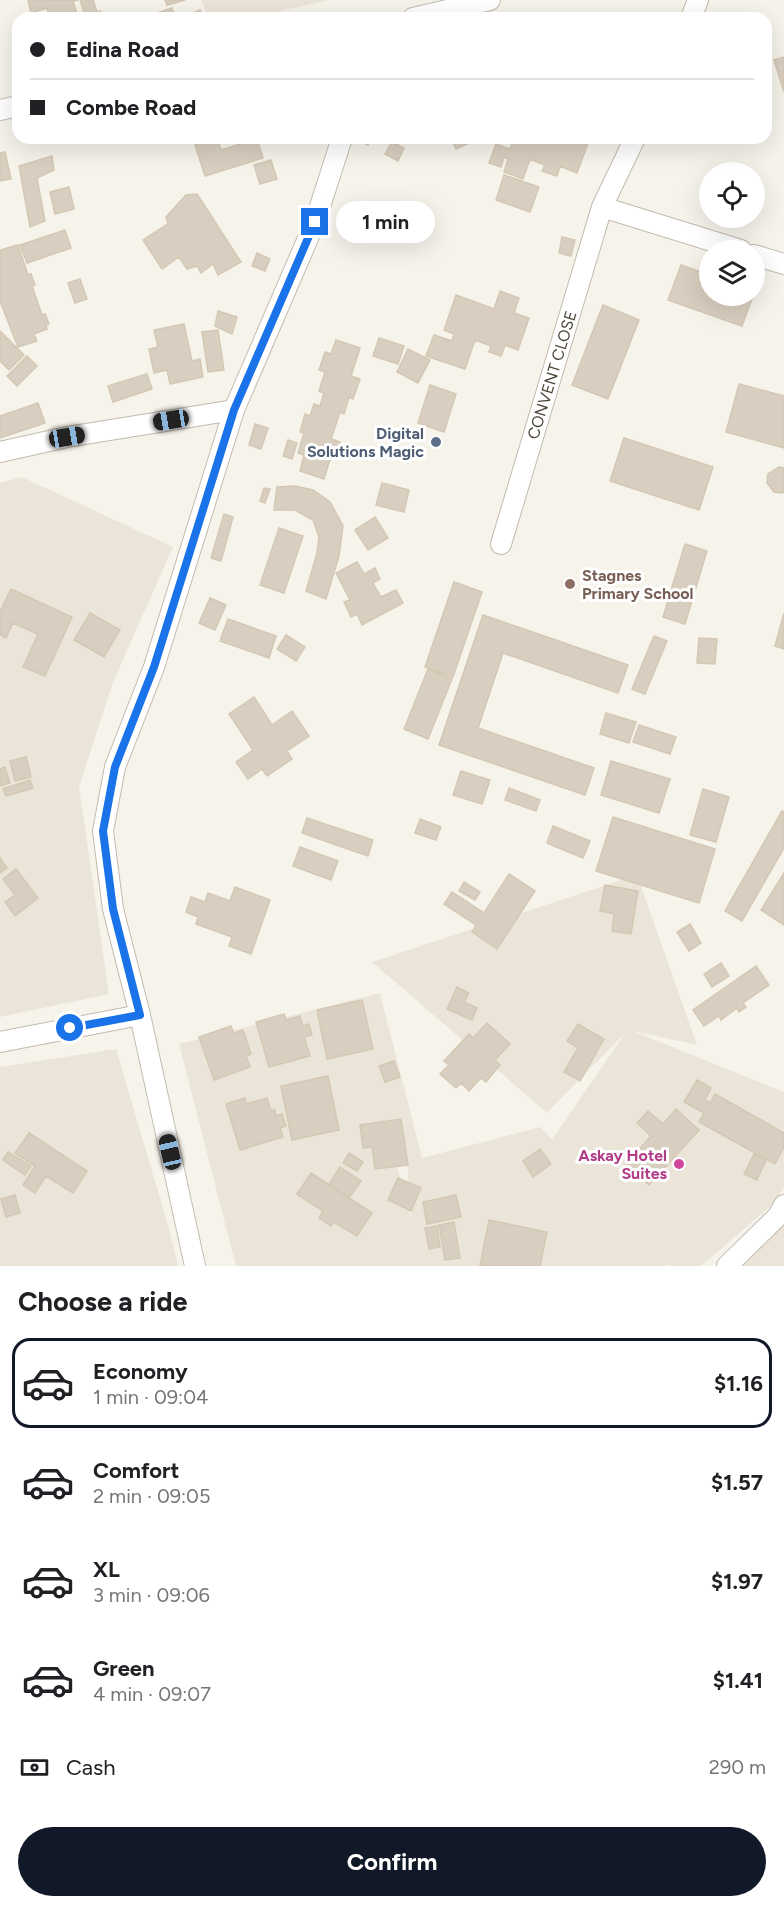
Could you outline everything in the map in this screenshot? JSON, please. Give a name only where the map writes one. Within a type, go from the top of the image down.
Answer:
[{"type":"street","points":[[439,12],[490,0]]},
{"type":"street","points":[[195,1266],[140,1015],[113,909],[103,831],[115,767],[154,667],[234,410],[315,222],[340,144]]},
{"type":"street","name":"CONVENT CLOSE","points":[[501,544],[602,207],[632,144]]},
{"type":"street","points":[[602,207],[709,240]]},
{"type":"street","points":[[765,258],[784,264]]},
{"type":"street","points":[[0,452],[67,437],[234,410]]},
{"type":"street","points":[[0,1042],[140,1015]]},
{"type":"street","points":[[727,1266],[778,1216],[784,1205]]},
{"type":"shaded area","points":[[201,0],[330,0],[275,12],[206,12]]},
{"type":"shaded area","points":[[22,477],[173,547],[113,682],[79,787],[109,994],[0,1017],[0,483]]},
{"type":"shaded area","points":[[637,875],[697,1045],[633,1031],[784,1092],[784,1187],[774,1203],[701,1266],[671,1266],[669,1264],[667,1266],[236,1266],[179,1044],[380,993],[422,1158],[540,1127],[552,1140],[625,1033],[547,1113],[372,962]],"holes":[[[407,1163],[412,1221],[397,1165]]]},
{"type":"shaded area","points":[[116,1049],[178,1266],[0,1266],[0,1067]]},
{"type":"shaded area","points":[[784,1216],[784,1266],[736,1266]]},
{"type":"building","points":[[28,0],[78,0],[73,1],[76,12],[48,12],[47,8],[31,12]]},
{"type":"building","points":[[80,0],[93,0],[97,12],[84,12]]},
{"type":"building","points":[[165,0],[185,0],[167,5]]},
{"type":"building","points":[[172,8],[173,12],[160,12]]},
{"type":"building","points":[[784,57],[784,92],[774,60]]},
{"type":"building","points":[[219,144],[221,150],[241,144],[259,144],[263,158],[205,176],[195,145]]},
{"type":"building","points":[[391,144],[404,148],[398,161],[385,154]]},
{"type":"building","points":[[454,144],[467,144],[456,149]]},
{"type":"building","points":[[496,144],[510,149],[512,144],[588,144],[577,173],[560,166],[557,176],[542,171],[545,165],[530,159],[523,179],[504,172],[508,159],[504,157],[501,167],[489,163]]},
{"type":"building","points":[[5,152],[11,179],[0,181],[0,153]]},
{"type":"building","points":[[52,156],[54,170],[37,178],[45,221],[30,227],[19,166]]},
{"type":"building","points":[[271,160],[277,179],[260,184],[254,165]]},
{"type":"building","points":[[504,175],[539,187],[530,212],[496,200]]},
{"type":"building","points":[[69,187],[74,209],[55,214],[50,192]]},
{"type":"building","points":[[197,194],[241,262],[218,275],[213,264],[201,273],[197,266],[187,269],[179,257],[162,269],[143,240],[168,224],[166,217],[186,195]]},
{"type":"building","points":[[65,230],[71,248],[27,263],[20,245]]},
{"type":"building","points":[[562,237],[575,240],[571,256],[559,253]]},
{"type":"building","points":[[18,245],[28,275],[31,274],[35,285],[32,286],[42,315],[45,314],[49,324],[46,325],[47,329],[34,334],[37,341],[18,347],[0,301],[0,250]]},
{"type":"building","points":[[257,253],[270,259],[265,271],[252,266]]},
{"type":"building","points":[[681,265],[699,271],[699,306],[749,306],[742,326],[668,300]]},
{"type":"building","points":[[80,279],[87,299],[75,303],[68,283]]},
{"type":"building","points":[[500,291],[519,298],[514,313],[529,318],[518,350],[505,345],[501,356],[489,352],[491,346],[475,340],[465,369],[426,356],[434,335],[452,341],[454,334],[444,330],[456,295],[494,309]]},
{"type":"building","points":[[603,305],[639,320],[608,399],[572,385]]},
{"type":"building","points":[[218,311],[237,317],[232,334],[215,326]]},
{"type":"building","points":[[184,324],[192,361],[200,359],[203,377],[170,384],[167,370],[154,373],[149,349],[158,347],[154,330]]},
{"type":"building","points":[[218,330],[224,370],[208,372],[202,332]]},
{"type":"building","points":[[0,331],[24,355],[9,370],[0,361]]},
{"type":"building","points":[[379,338],[404,346],[398,364],[373,356]]},
{"type":"building","points":[[336,340],[360,348],[351,376],[360,379],[353,399],[349,397],[344,414],[340,412],[331,439],[340,442],[335,458],[331,456],[324,479],[300,471],[304,455],[298,453],[304,433],[300,432],[305,414],[310,416],[314,404],[320,406],[324,393],[319,391],[325,372],[319,370],[325,352],[331,354]]},
{"type":"building","points":[[408,349],[430,360],[418,383],[397,372]]},
{"type":"building","points":[[27,356],[37,366],[17,386],[7,376]]},
{"type":"building","points":[[147,374],[152,389],[113,402],[108,386]]},
{"type":"building","points":[[739,384],[784,396],[784,448],[726,432]]},
{"type":"building","points":[[430,385],[456,394],[444,432],[418,423]]},
{"type":"building","points":[[38,403],[45,423],[0,438],[0,416]]},
{"type":"building","points":[[255,424],[268,428],[261,449],[249,445]]},
{"type":"building","points":[[624,438],[713,467],[699,510],[610,481]]},
{"type":"building","points":[[288,440],[297,443],[292,459],[283,456]]},
{"type":"building","points":[[779,467],[784,468],[784,492],[782,493],[774,492],[767,483],[768,474]]},
{"type":"building","points":[[382,483],[409,490],[404,512],[376,505]]},
{"type":"building","points":[[295,486],[313,490],[330,502],[343,526],[339,556],[326,599],[306,591],[317,553],[319,537],[313,520],[295,510],[274,510],[277,487]]},
{"type":"building","points":[[264,488],[270,489],[265,503],[260,501]]},
{"type":"building","points":[[224,514],[233,517],[221,561],[211,558]]},
{"type":"building","points":[[375,517],[388,538],[368,550],[355,530]]},
{"type":"building","points":[[279,528],[303,536],[284,593],[260,585]]},
{"type":"building","points":[[685,544],[707,551],[685,624],[663,617]]},
{"type":"building","points":[[357,562],[364,574],[375,568],[380,579],[373,583],[381,597],[396,590],[403,603],[362,625],[357,614],[351,617],[344,602],[350,600],[336,573]]},
{"type":"building","points":[[454,582],[482,592],[453,677],[425,667]]},
{"type":"building","points":[[11,589],[72,617],[45,676],[23,667],[38,634],[13,623],[6,638],[0,635],[0,612]]},
{"type":"building","points":[[210,598],[226,605],[215,630],[199,623]]},
{"type":"building","points":[[90,613],[120,630],[104,657],[74,640]]},
{"type":"building","points":[[784,613],[784,649],[775,646]]},
{"type":"building","points":[[483,615],[628,665],[618,693],[503,653],[478,728],[594,768],[585,795],[439,745]]},
{"type":"building","points":[[228,619],[276,636],[269,658],[220,641]]},
{"type":"building","points":[[286,635],[305,647],[296,661],[277,649]]},
{"type":"building","points":[[654,636],[667,641],[645,694],[632,689]]},
{"type":"building","points":[[699,638],[717,639],[715,664],[697,663]]},
{"type":"building","points":[[428,669],[452,679],[428,739],[404,729]]},
{"type":"building","points":[[254,697],[272,725],[292,711],[309,736],[287,751],[292,759],[267,776],[262,769],[248,779],[236,762],[253,750],[229,714]]},
{"type":"building","points":[[606,713],[636,722],[629,743],[600,734]]},
{"type":"building","points":[[639,725],[676,737],[670,754],[633,742]]},
{"type":"building","points":[[26,757],[31,777],[15,781],[10,761]]},
{"type":"building","points":[[611,761],[670,779],[659,813],[601,795]]},
{"type":"building","points":[[5,767],[10,783],[0,786],[0,769]]},
{"type":"building","points":[[461,771],[490,780],[482,804],[453,795]]},
{"type":"building","points":[[30,780],[33,788],[6,796],[3,789]]},
{"type":"building","points":[[509,788],[540,800],[536,811],[505,800]]},
{"type":"building","points":[[703,789],[729,797],[716,842],[690,835]]},
{"type":"building","points":[[782,811],[784,812],[784,848],[742,921],[725,911]]},
{"type":"building","points":[[613,817],[715,849],[699,903],[596,871]]},
{"type":"building","points":[[307,818],[373,840],[368,856],[302,833]]},
{"type":"building","points":[[420,819],[441,827],[436,840],[415,833]]},
{"type":"building","points":[[553,826],[590,841],[583,858],[547,843]]},
{"type":"building","points":[[300,847],[338,861],[331,880],[293,866]]},
{"type":"building","points":[[0,858],[7,868],[0,873]]},
{"type":"building","points":[[16,869],[38,898],[15,916],[5,902],[15,895],[3,879]]},
{"type":"building","points":[[784,873],[784,925],[761,910]]},
{"type":"building","points":[[509,874],[535,891],[497,949],[472,932],[476,925],[444,904],[452,892],[484,913]]},
{"type":"building","points":[[464,882],[480,892],[475,900],[459,891]]},
{"type":"building","points":[[605,885],[638,891],[631,934],[612,931],[614,914],[600,911]]},
{"type":"building","points":[[235,887],[270,900],[251,954],[229,946],[232,937],[196,924],[198,917],[186,912],[191,897],[205,902],[208,893],[230,901]]},
{"type":"building","points":[[690,924],[701,943],[689,951],[677,932]]},
{"type":"building","points":[[721,963],[729,976],[712,987],[704,974]]},
{"type":"building","points":[[756,966],[769,985],[743,1003],[746,1007],[739,1012],[737,1008],[721,1020],[719,1016],[704,1026],[693,1010]]},
{"type":"building","points":[[457,987],[469,993],[464,1002],[477,1008],[472,1020],[447,1009]]},
{"type":"building","points":[[362,1000],[373,1049],[327,1059],[317,1010]]},
{"type":"building","points":[[284,1014],[286,1020],[300,1016],[303,1026],[309,1024],[312,1035],[304,1037],[310,1056],[269,1067],[256,1022]]},
{"type":"building","points":[[487,1023],[510,1044],[495,1060],[500,1065],[486,1082],[481,1078],[469,1091],[461,1083],[456,1088],[440,1074],[449,1065],[444,1061],[469,1034],[473,1038]]},
{"type":"building","points":[[578,1024],[604,1039],[580,1081],[564,1072],[578,1048],[567,1041]]},
{"type":"building","points":[[231,1026],[234,1033],[243,1030],[251,1054],[246,1056],[250,1067],[214,1080],[199,1037]]},
{"type":"building","points":[[394,1061],[400,1077],[385,1082],[379,1066]]},
{"type":"building","points":[[328,1076],[339,1130],[292,1140],[281,1086]]},
{"type":"building","points":[[697,1080],[711,1088],[705,1100],[710,1103],[715,1094],[784,1133],[784,1147],[775,1164],[699,1122],[704,1113],[684,1102]]},
{"type":"building","points":[[245,1098],[246,1104],[267,1098],[271,1111],[275,1110],[276,1116],[282,1114],[286,1126],[280,1128],[283,1137],[240,1150],[226,1104]]},
{"type":"building","points":[[676,1109],[699,1130],[649,1185],[626,1164],[651,1136],[637,1123],[648,1111],[663,1124]]},
{"type":"building","points":[[401,1119],[408,1165],[375,1169],[372,1147],[363,1148],[360,1125]]},
{"type":"building","points":[[29,1133],[87,1171],[73,1193],[46,1176],[35,1193],[23,1185],[35,1166],[15,1153]]},
{"type":"building","points":[[540,1149],[551,1164],[533,1177],[523,1161]]},
{"type":"building","points":[[8,1152],[31,1166],[25,1175],[3,1160]]},
{"type":"building","points":[[349,1153],[363,1162],[357,1171],[343,1163]]},
{"type":"building","points":[[754,1154],[766,1160],[757,1180],[744,1174]]},
{"type":"building","points":[[340,1167],[361,1181],[349,1198],[329,1184]]},
{"type":"building","points":[[311,1173],[372,1213],[357,1236],[334,1222],[331,1226],[319,1218],[323,1211],[297,1194]]},
{"type":"building","points":[[398,1178],[421,1188],[411,1211],[388,1200]]},
{"type":"building","points":[[15,1195],[20,1213],[6,1217],[1,1199]]},
{"type":"building","points":[[456,1195],[461,1217],[427,1224],[423,1202]]},
{"type":"building","points":[[489,1220],[547,1232],[540,1266],[480,1266]]},
{"type":"building","points":[[454,1222],[460,1258],[445,1260],[439,1225]]},
{"type":"building","points":[[437,1226],[440,1247],[429,1249],[425,1228]]},
{"type":"place","name":"Digital Solutions Magic","points":[[436,442]]},
{"type":"place","name":"Stagnes Primary School","points":[[570,584]]},
{"type":"place","name":"Askay Hotel Suites","points":[[679,1164]]},
{"type":"route","points":[[70,1028],[140,1015],[113,909],[103,831],[115,767],[154,667],[234,410],[315,222]]}]
